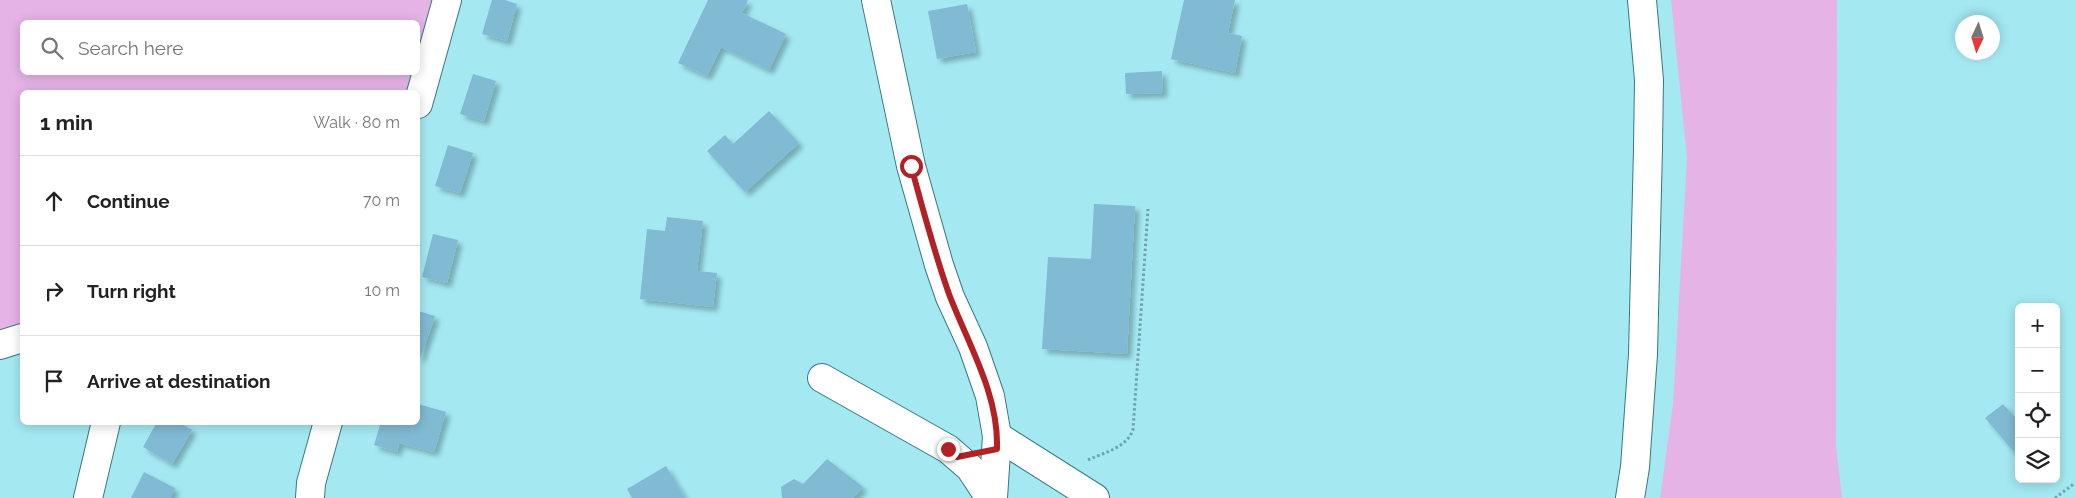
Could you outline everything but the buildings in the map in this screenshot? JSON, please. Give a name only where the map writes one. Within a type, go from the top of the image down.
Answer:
[{"type":"main road","points":[[420,97],[447,0]]},
{"type":"main road","points":[[876,0],[911,166],[939,265],[950,297],[973,347],[990,396],[997,442],[992,498]]},
{"type":"main road","points":[[1630,498],[1643,354],[1648,148],[1649,80],[1642,0]]},
{"type":"main road","points":[[0,345],[20,340]]},
{"type":"main road","points":[[822,378],[948,449],[970,468],[992,498]]},
{"type":"main road","points":[[88,498],[105,425]]},
{"type":"main road","points":[[310,498],[311,483],[327,425]]},
{"type":"main road","points":[[957,457],[997,442],[1057,473],[1095,498]]},
{"type":"path","points":[[1057,473],[1123,444],[1130,438],[1133,430],[1148,210]]},
{"type":"path","points":[[2055,498],[2075,483]]},
{"type":"shaded area","points":[[0,0],[447,0],[419,90],[20,90],[20,339],[0,345]]},
{"type":"shaded area","points":[[1671,0],[1837,0],[1836,446],[1842,498],[1660,498],[1673,404],[1687,158]]},
{"type":"route","points":[[911,166],[939,265],[950,297],[973,347],[990,396],[998,436],[997,449],[957,457],[948,449]]}]
